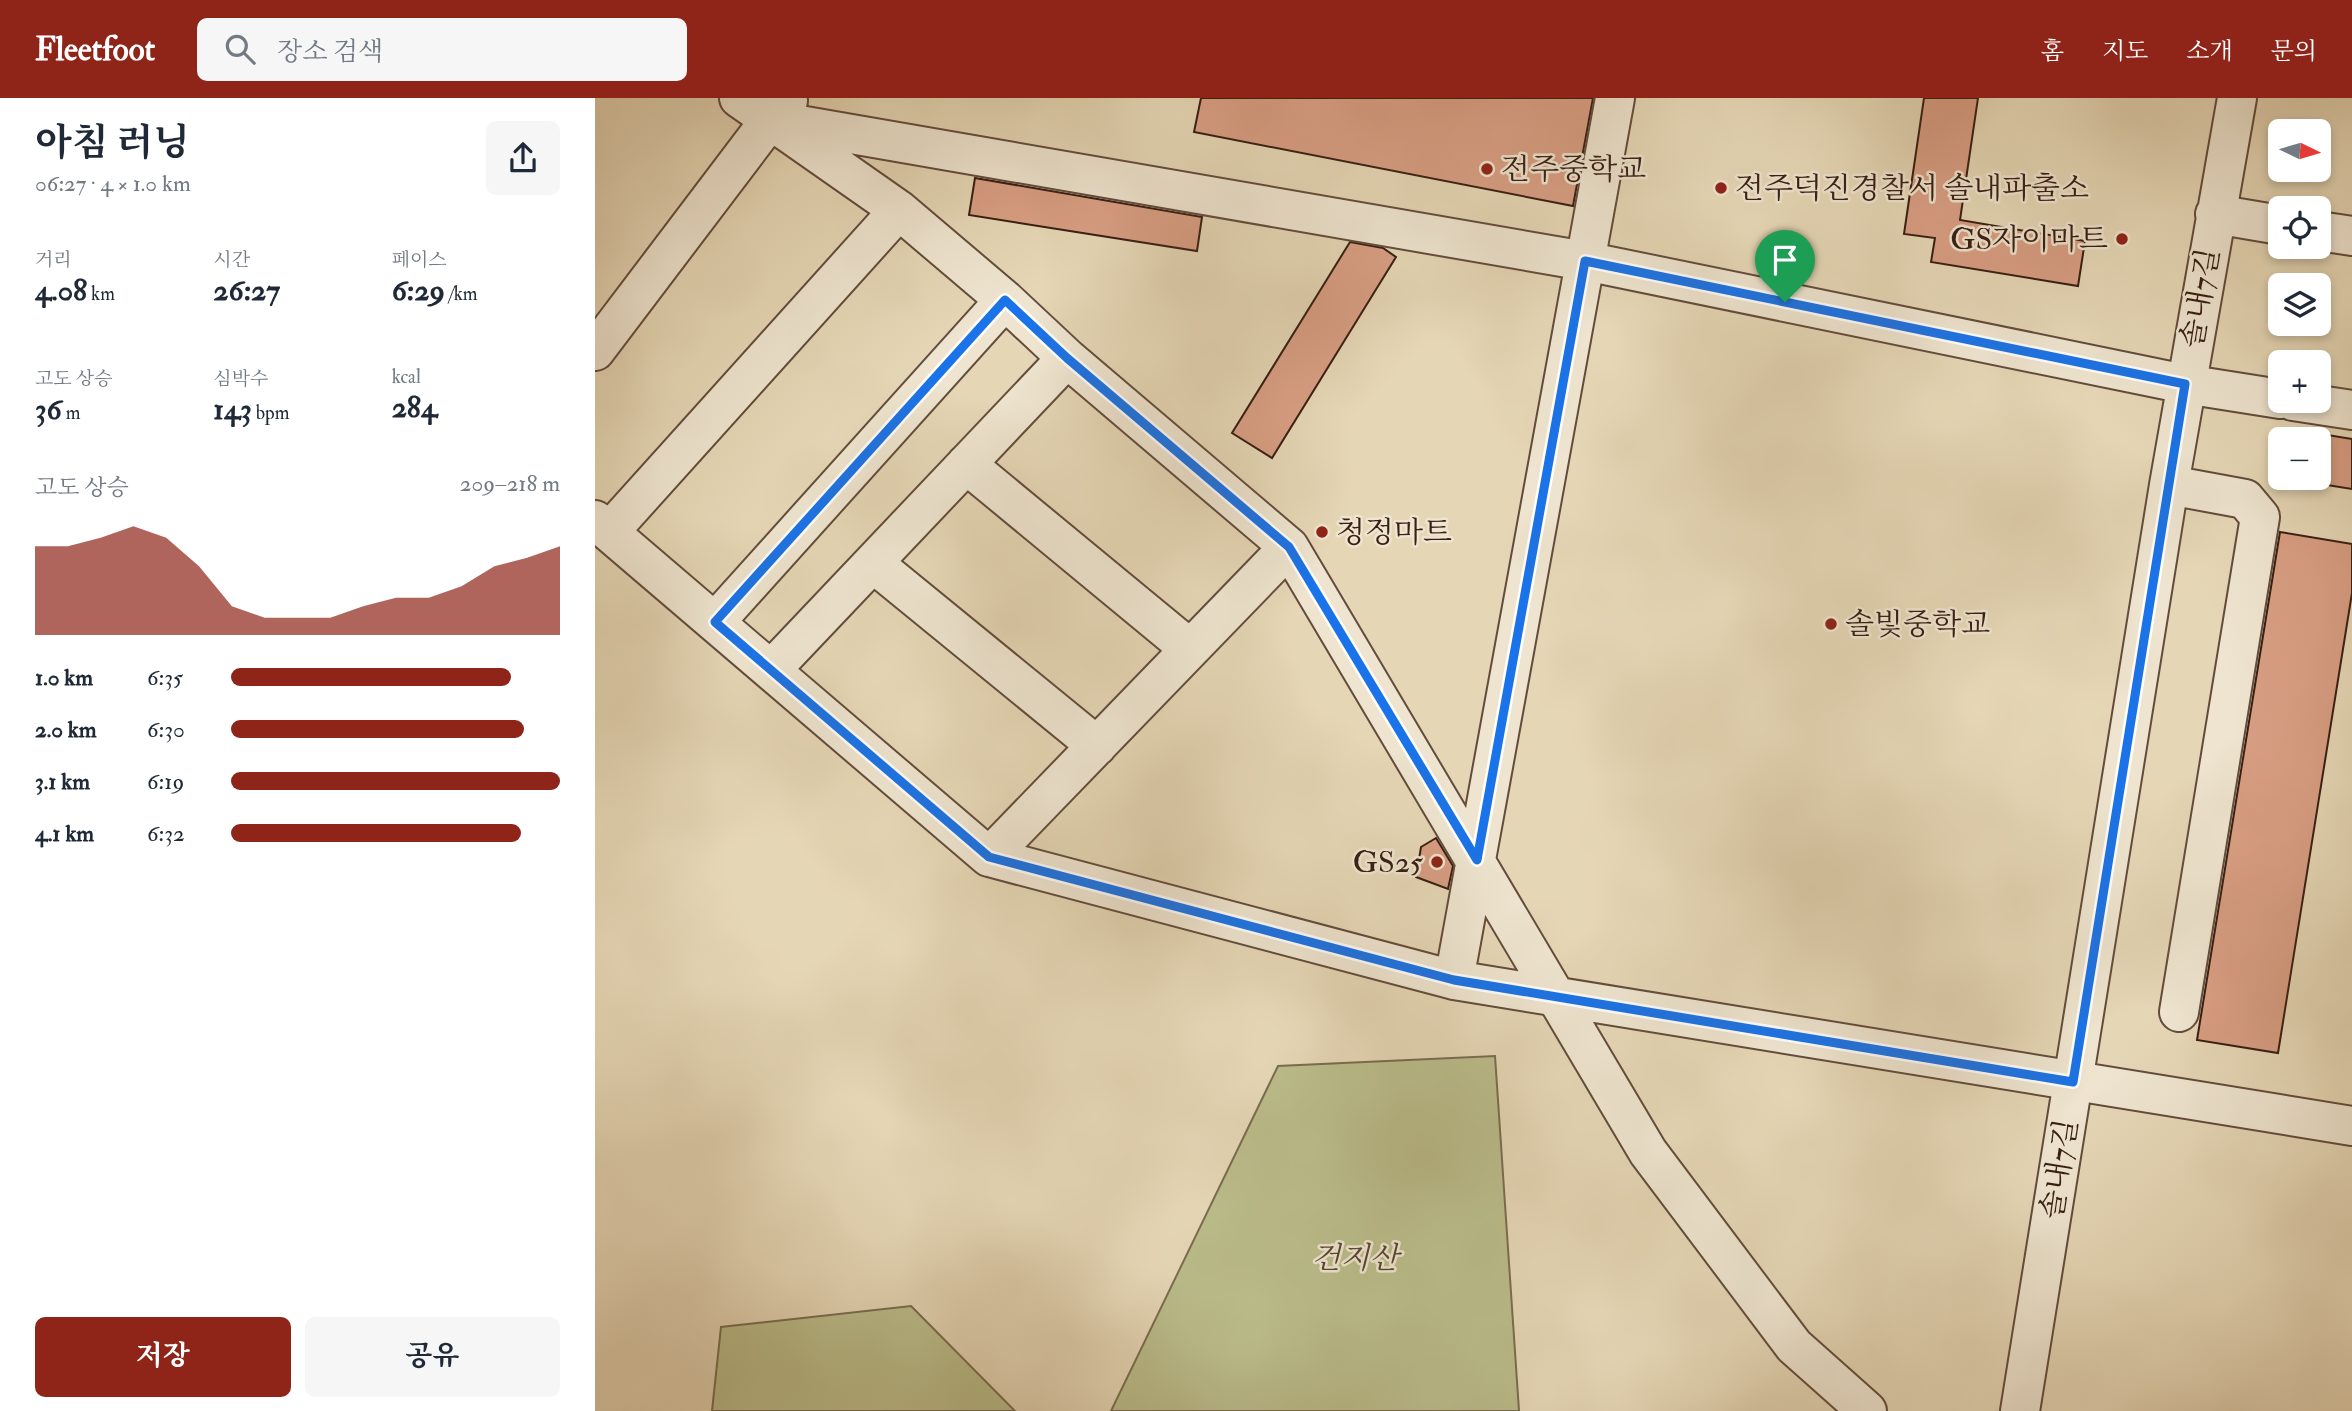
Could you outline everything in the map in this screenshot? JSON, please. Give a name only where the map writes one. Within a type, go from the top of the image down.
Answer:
[{"type":"street","points":[[739,98],[780,109],[1585,261],[2185,384],[2268,397]]},
{"type":"street","points":[[1454,980],[1615,98]]},
{"type":"street","name":"솔내7길","points":[[2020,1411],[2185,384],[2237,98]]},
{"type":"street","points":[[780,109],[1289,547],[1649,1152],[1794,1346],[1867,1411]]},
{"type":"street","points":[[595,351],[780,109]]},
{"type":"street","points":[[899,209],[602,526],[989,857],[1454,980],[2352,1126]]},
{"type":"street","points":[[2215,214],[2268,223]]},
{"type":"street","points":[[2331,233],[2352,236]]},
{"type":"street","points":[[715,622],[1005,300]]},
{"type":"street","points":[[771,670],[1067,358]]},
{"type":"street","points":[[2331,407],[2352,410]]},
{"type":"street","points":[[966,464],[1190,649]]},
{"type":"street","points":[[2169,485],[2245,499],[2260,516],[2179,1012]]},
{"type":"street","points":[[989,857],[1289,547]]},
{"type":"street","points":[[873,563],[1097,746]]},
{"type":"green space","name":"건지산","points":[[1495,1056],[1519,1411],[1111,1411],[1278,1066]]},
{"type":"green space","points":[[911,1306],[1015,1411],[712,1411],[721,1327]]},
{"type":"building","name":"전주중학교","points":[[1201,98],[1593,98],[1573,206],[1194,132]]},
{"type":"building","points":[[1924,98],[1978,98],[1960,220],[2085,241],[2078,286],[1931,262],[1935,238],[1904,234]]},
{"type":"building","points":[[975,178],[1202,217],[1197,251],[969,215]]},
{"type":"building","points":[[1350,242],[1383,248],[1396,257],[1272,458],[1232,433]]},
{"type":"building","points":[[2331,436],[2352,439],[2352,489],[2331,486]]},
{"type":"building","points":[[2280,532],[2352,544],[2352,593],[2278,1053],[2197,1040]]},
{"type":"building","name":"GS25","points":[[1436,838],[1453,866],[1448,889],[1416,877],[1421,847]]},
{"type":"place","name":"전주중학교","points":[[1487,169]]},
{"type":"place","name":"전주덕진경찰서 솔내파출소","points":[[1721,188]]},
{"type":"place","name":"GS자이마트","points":[[2122,239]]},
{"type":"place","name":"청정마트","points":[[1322,532]]},
{"type":"place","name":"솔빛중학교","points":[[1831,624]]},
{"type":"place","name":"GS25","points":[[1437,862]]},
{"type":"route","points":[[1585,261],[1785,302],[2185,384],[2073,1082],[1454,980],[989,857],[715,622],[1005,300],[1067,358],[1289,547],[1477,860],[1585,261]]}]
